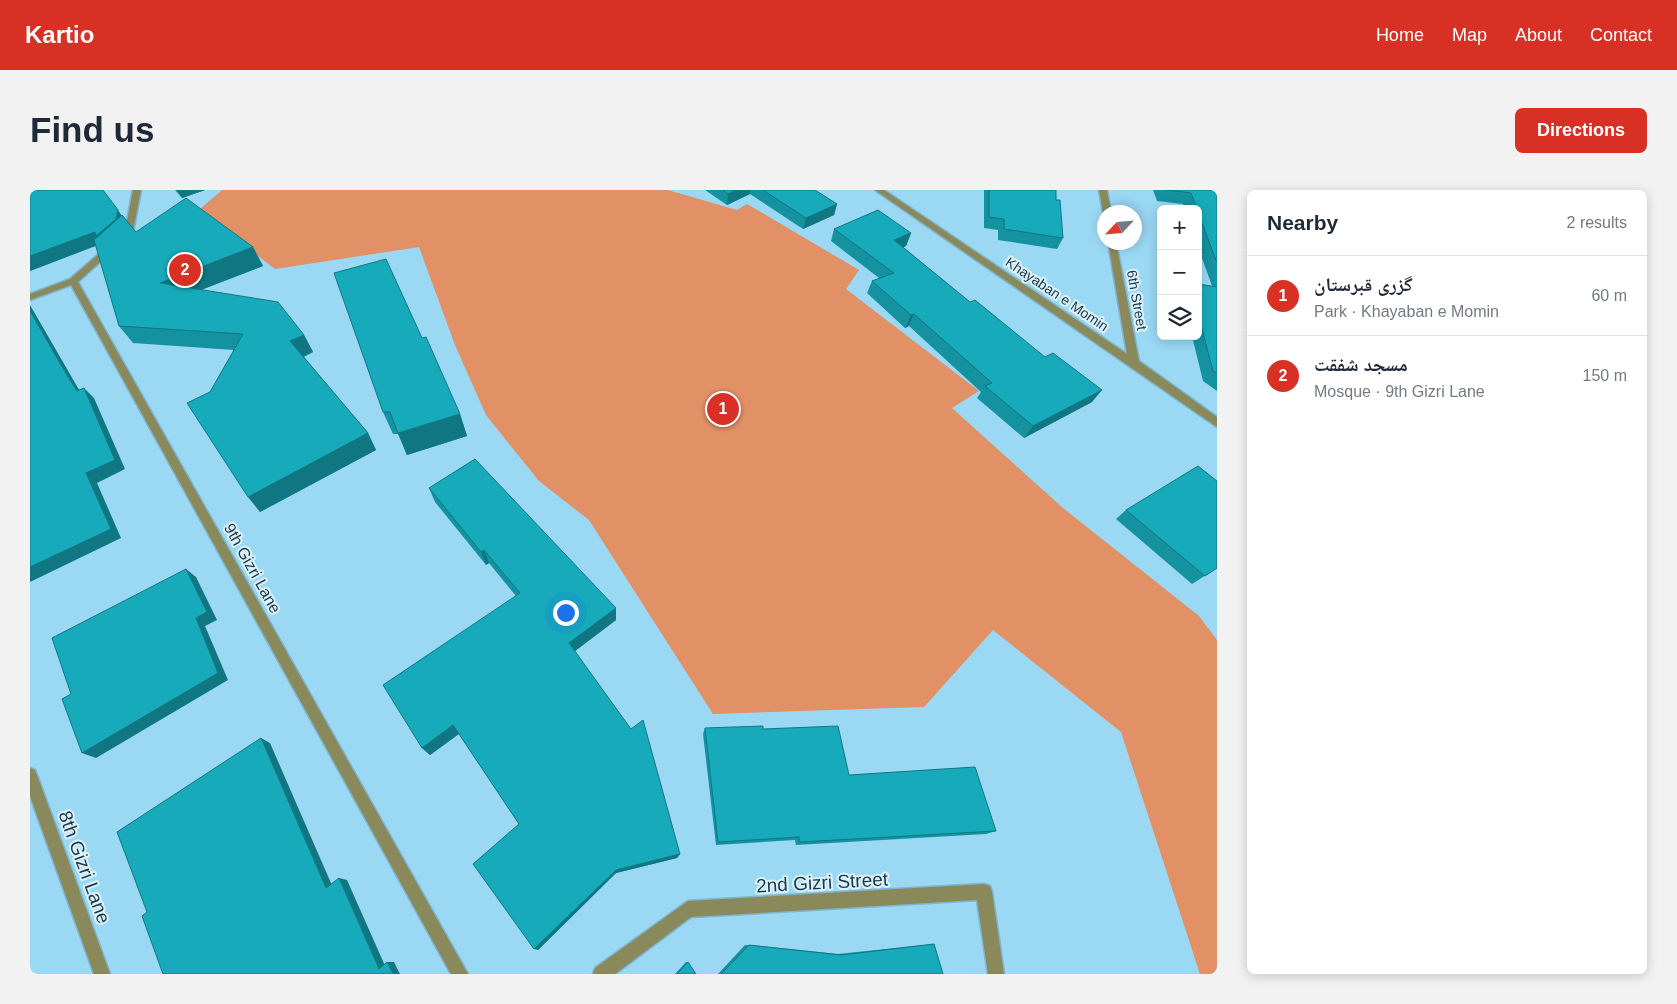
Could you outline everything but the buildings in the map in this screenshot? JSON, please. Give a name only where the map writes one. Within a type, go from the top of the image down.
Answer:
[{"type":"street","points":[[30,298],[73,281],[130,232],[137,190]]},
{"type":"street","name":"Khayaban e Momin","points":[[879,190],[1134,363],[1217,422]]},
{"type":"street","points":[[1103,190],[1106,205]]},
{"type":"street","name":"6th Street","points":[[1113,250],[1134,363]]},
{"type":"street","name":"9th Gizri Lane","points":[[73,281],[460,974]]},
{"type":"street","name":"8th Gizri Lane","points":[[30,774],[102,974]]},
{"type":"street","name":"2nd Gizri Street","points":[[601,974],[688,909],[984,892],[996,974]]},
{"type":"shaded area","points":[[222,190],[668,190],[737,210],[747,204],[859,270],[846,289],[979,391],[952,408],[1063,508],[1199,616],[1217,640],[1217,974],[1200,974],[1121,732],[993,630],[924,707],[713,714],[589,520],[539,481],[486,415],[455,345],[419,247],[275,269],[199,210]]},
{"type":"place","name":"مسجد شفقت","points":[[185,270]]},
{"type":"place","name":"گزری قبرستان","points":[[723,409]]}]
